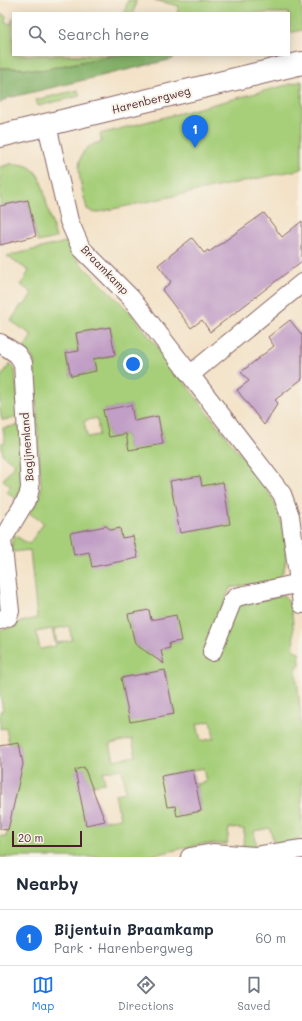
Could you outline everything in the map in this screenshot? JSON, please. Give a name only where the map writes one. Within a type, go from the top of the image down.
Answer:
[{"type":"street","name":"Harenbergweg","points":[[0,136],[48,126],[302,63]]},
{"type":"street","name":"Braamkamp","points":[[48,126],[69,221],[81,248],[132,298],[278,486],[294,503],[290,516],[302,604]]},
{"type":"street","points":[[191,374],[302,283]]},
{"type":"street","name":"Bagijnenland","points":[[0,343],[22,359],[30,488],[28,497],[2,540],[10,611],[8,617],[0,620]]},
{"type":"street","points":[[212,652],[232,602],[236,597],[300,583]]},
{"type":"street","points":[[190,857],[213,853],[255,856],[302,849]]},
{"type":"green space","points":[[128,0],[136,0],[134,12],[124,12]]},
{"type":"green space","points":[[154,0],[302,0],[302,30],[290,33],[290,12],[177,12],[179,6]]},
{"type":"green space","points":[[0,14],[6,16],[5,23],[11,24],[12,21],[12,56],[111,56],[41,70],[0,68]]},
{"type":"green space","points":[[111,56],[174,56],[173,59],[8,98],[0,103],[0,68],[41,70]]},
{"type":"green space","points":[[302,81],[302,169],[94,213],[87,209],[80,179],[80,160],[84,151],[91,145],[102,142],[100,134]]},
{"type":"green space","points":[[78,90],[80,96],[38,106],[36,100]]},
{"type":"green space","points":[[10,164],[28,166],[38,175],[41,181],[56,238],[38,242],[28,200],[0,206],[0,167]]},
{"type":"green space","points":[[66,242],[80,263],[132,314],[262,483],[274,501],[281,520],[285,542],[286,554],[283,572],[278,578],[275,579],[230,588],[205,652],[237,606],[283,595],[287,599],[290,605],[293,620],[294,650],[299,652],[300,665],[296,668],[302,732],[302,837],[299,839],[274,844],[270,828],[254,831],[257,847],[243,846],[244,829],[229,828],[227,844],[202,844],[150,857],[0,857],[0,836],[6,837],[9,824],[0,808],[21,757],[19,743],[9,744],[6,728],[0,729],[0,711],[3,710],[0,694],[0,630],[17,626],[17,623],[37,618],[30,550],[12,552],[12,542],[14,535],[29,544],[44,523],[29,513],[36,504],[41,491],[34,361],[30,354],[23,350],[32,335],[11,321],[21,305],[24,306],[32,293],[21,285],[29,271],[7,256]],"holes":[[[110,327],[115,355],[94,359],[96,371],[71,376],[66,353],[79,351],[76,333]],[[131,405],[134,421],[158,416],[163,443],[129,450],[126,434],[109,437],[104,410]],[[97,418],[99,435],[87,437],[84,421]],[[200,476],[202,486],[223,482],[230,524],[180,533],[181,498],[173,499],[170,481]],[[102,526],[106,526],[110,530],[120,528],[122,538],[133,536],[138,558],[89,552],[74,555],[71,533],[100,529]],[[149,610],[151,620],[154,620],[181,641],[169,643],[170,648],[147,653],[145,646],[139,647],[135,644],[133,635],[135,632],[131,629],[128,614]],[[69,626],[72,640],[57,643],[54,629]],[[52,629],[56,646],[40,649],[36,632]],[[165,670],[174,714],[140,704],[127,706],[121,678]],[[211,721],[214,738],[201,741],[197,724]],[[132,739],[136,756],[114,760],[110,744]],[[203,768],[206,782],[196,784],[201,811],[177,816],[175,806],[167,807],[162,776]],[[122,769],[126,792],[115,794],[120,818],[86,824],[81,800],[88,798],[85,786],[105,783],[103,772]]]},
{"type":"green space","points":[[10,364],[15,369],[19,418],[2,420],[0,410],[0,377]]},
{"type":"green space","points":[[20,425],[23,483],[17,500],[7,492],[10,485],[3,480],[15,464],[3,455],[1,443],[5,442],[3,428]]},
{"type":"building","points":[[28,200],[36,236],[0,245],[0,206]]},
{"type":"building","points":[[264,213],[282,237],[302,221],[302,261],[210,332],[202,320],[191,328],[162,290],[171,282],[158,265],[192,238],[204,253],[208,250],[209,252]]},
{"type":"building","points":[[290,320],[302,335],[302,379],[275,400],[278,403],[264,425],[237,390],[249,381],[241,372],[274,346],[268,337]]},
{"type":"building","points":[[110,327],[115,355],[94,359],[96,371],[71,376],[66,353],[79,351],[76,333]]},
{"type":"building","points":[[131,405],[134,421],[158,416],[163,444],[129,450],[126,434],[109,437],[103,410]]},
{"type":"building","points":[[200,476],[202,486],[223,482],[230,524],[180,533],[170,481]]},
{"type":"building","points":[[106,526],[111,530],[120,528],[122,538],[133,536],[138,558],[92,567],[89,552],[74,555],[70,533]]},
{"type":"building","points":[[149,610],[151,620],[176,615],[181,641],[169,643],[170,648],[161,650],[164,664],[135,644],[128,614]]},
{"type":"building","points":[[165,670],[174,714],[130,722],[121,678]]},
{"type":"building","points":[[19,743],[23,764],[8,830],[0,829],[0,746]]},
{"type":"building","points":[[84,767],[105,821],[86,825],[75,770]]},
{"type":"building","points":[[193,770],[201,811],[177,816],[175,806],[167,807],[161,776]]},
{"type":"place","name":"Bijentuin Braamkamp","points":[[195,148]]}]
